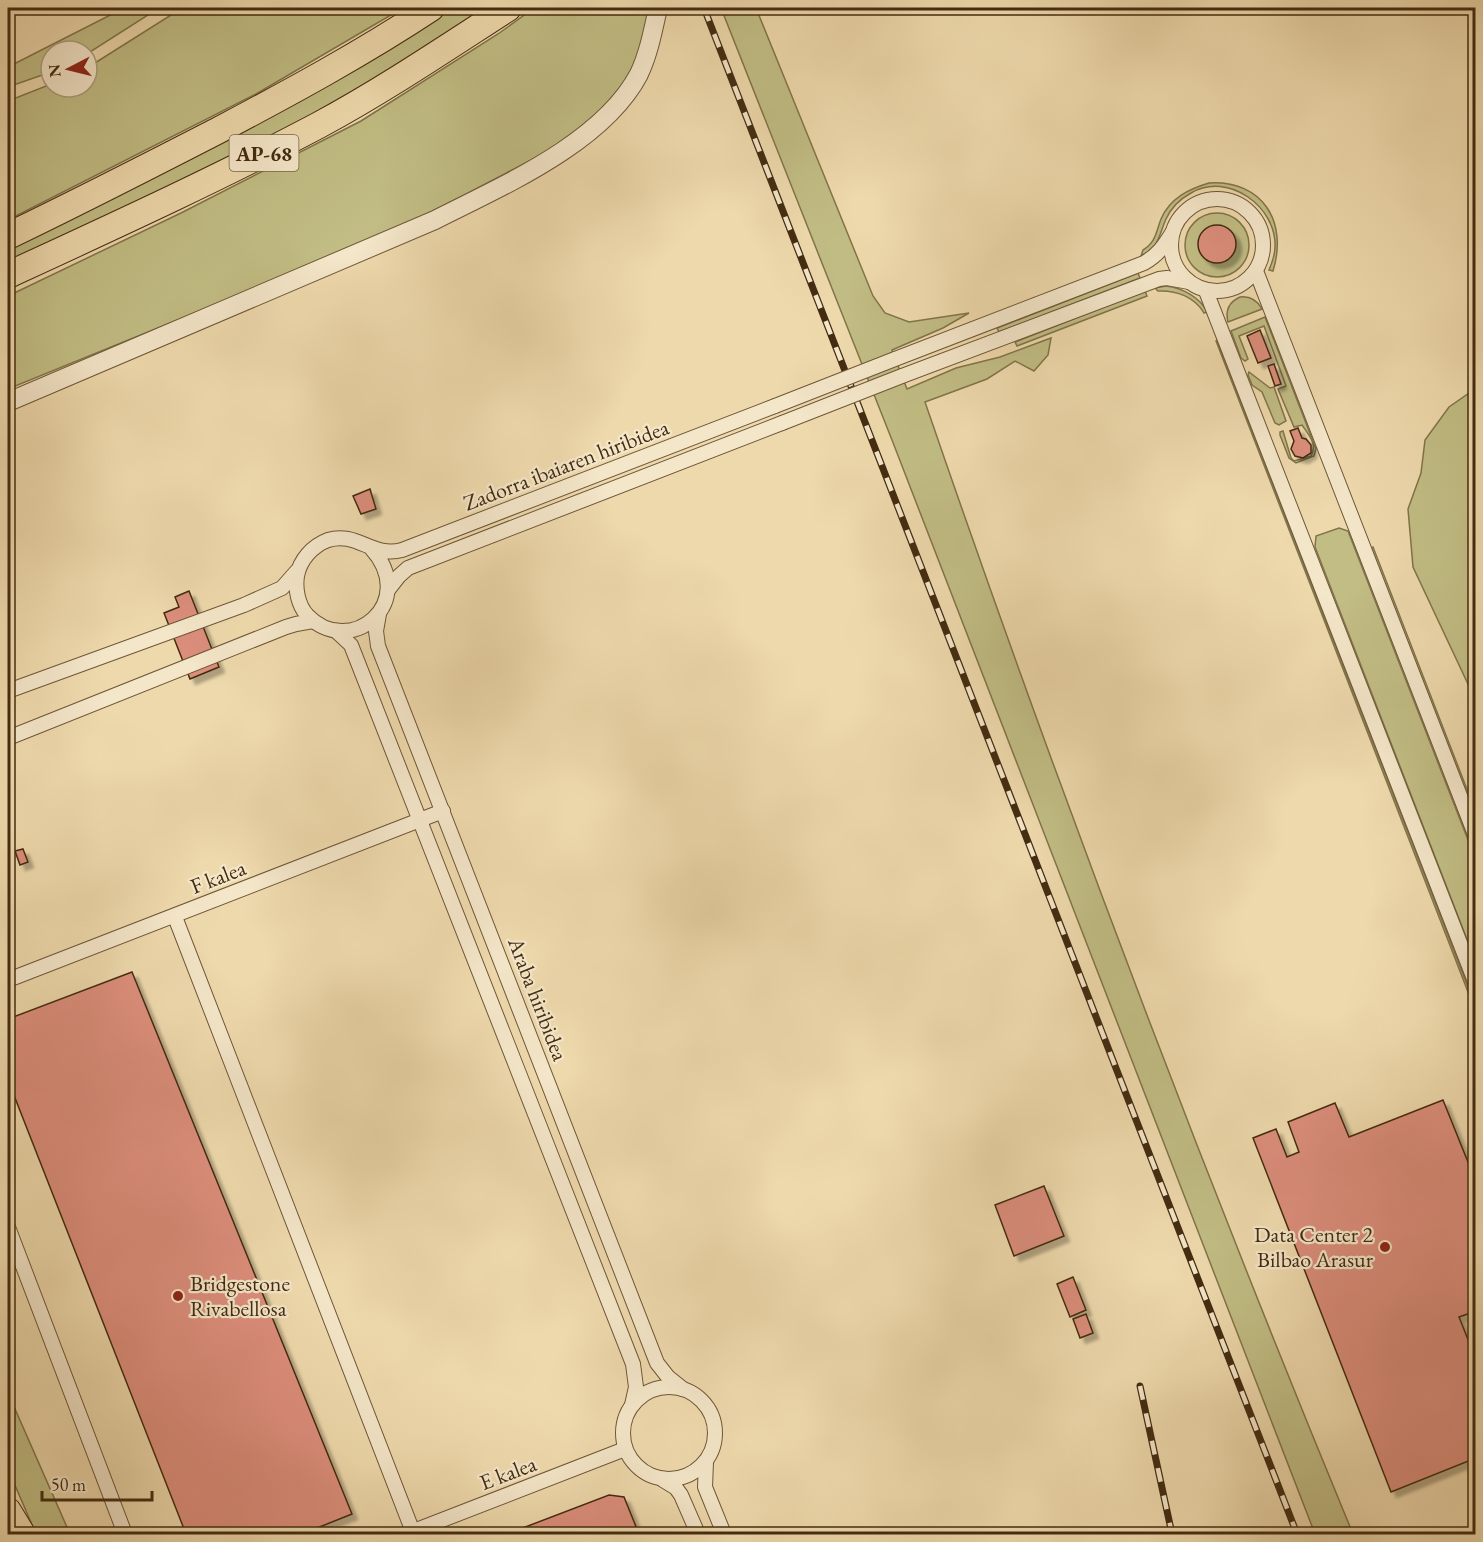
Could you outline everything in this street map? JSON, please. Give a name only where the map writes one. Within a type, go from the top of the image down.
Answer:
[{"type":"highway","name":"AP-68","points":[[8,236],[295,90],[431,8]]},
{"type":"highway","name":"AP-68","points":[[8,275],[169,201],[320,124],[414,69],[508,8]]},
{"type":"highway","points":[[8,1511],[22,1534]]},
{"type":"street","points":[[8,402],[435,220],[571,146],[615,108],[628,91],[639,73],[650,44],[658,8]]},
{"type":"street","points":[[1223,199],[1239,204],[1252,214],[1262,236],[1261,260],[1256,271],[1248,280],[1229,290],[1206,291],[1189,282],[1177,268],[1171,251],[1172,233],[1179,218],[1191,206],[1206,200],[1223,199]]},
{"type":"street","name":"Zadorra ibaiaren hiribidea","points":[[371,548],[392,553],[402,550],[1144,263],[1155,257],[1172,233]]},
{"type":"street","points":[[1256,271],[1476,837]]},
{"type":"street","name":"Zadorra ibaiaren hiribidea","points":[[388,590],[408,568],[902,376],[1159,279],[1189,282]]},
{"type":"street","points":[[1206,291],[1476,984]]},
{"type":"street","points":[[8,691],[244,605],[282,588],[298,569],[305,556],[316,546],[329,540],[351,539],[371,548],[381,560],[387,574],[388,590],[385,603],[379,614],[367,624],[352,630],[336,631],[324,628],[304,611],[298,598],[296,584],[298,569]]},
{"type":"street","name":"Araba hiribidea","points":[[379,614],[376,631],[378,646],[657,1362],[668,1377],[683,1389]]},
{"type":"street","points":[[8,738],[286,627],[314,621]]},
{"type":"street","name":"Araba hiribidea","points":[[336,631],[351,645],[633,1364],[636,1387],[632,1405]]},
{"type":"street","name":"F kalea","points":[[8,980],[443,812]]},
{"type":"street","points":[[175,917],[410,1533]]},
{"type":"street","points":[[8,1227],[125,1534]]},
{"type":"street","points":[[698,1534],[676,1488],[640,1470],[625,1449],[623,1439],[625,1418],[632,1405],[648,1392],[663,1387],[683,1389],[698,1396],[710,1411],[715,1428],[714,1444],[706,1462],[705,1487],[724,1534]]},
{"type":"street","name":"E kalea","points":[[410,1533],[625,1449]]},
{"type":"street","points":[[663,1480],[675,1480],[691,1474],[706,1462]]},
{"type":"lane","points":[[1469,1534],[1476,1532]]},
{"type":"shaded area","points":[[124,8],[159,8],[99,46],[99,39],[63,39]]},
{"type":"shaded area","points":[[182,8],[403,8],[256,94],[8,220],[8,101],[39,89],[39,99],[99,99],[99,60]]},
{"type":"shaded area","points":[[452,8],[492,8],[318,115],[8,264],[8,247],[422,27]]},
{"type":"shaded area","points":[[534,8],[650,8],[644,42],[629,75],[612,100],[581,129],[541,155],[389,234],[8,389],[8,296],[181,213],[361,121],[498,34]]},
{"type":"shaded area","points":[[721,8],[756,8],[873,296],[885,313],[909,322],[969,313],[943,328],[892,350],[907,389],[956,368],[1000,357],[1051,338],[1048,355],[1034,371],[1015,361],[987,379],[925,402],[1025,688],[1130,971],[1184,1113],[1353,1534],[1315,1534],[892,440]]},
{"type":"shaded area","points":[[39,51],[39,76],[8,87],[8,67]]},
{"type":"shaded area","points":[[1209,183],[1228,184],[1244,189],[1257,197],[1267,208],[1274,221],[1277,236],[1277,253],[1273,271],[1269,270],[1275,247],[1268,219],[1248,197],[1234,190],[1220,187],[1205,187],[1180,201],[1168,215],[1155,245],[1141,256],[1143,250],[1153,240],[1169,205],[1187,191]]},
{"type":"shaded area","points":[[1217,213],[1235,219],[1243,227],[1249,245],[1243,263],[1235,271],[1217,277],[1199,271],[1191,263],[1185,245],[1191,227],[1199,219]]},
{"type":"shaded area","points":[[1138,273],[1140,278],[999,332],[997,328]]},
{"type":"shaded area","points":[[1166,286],[1190,294],[1207,312],[1204,313],[1196,303],[1184,296],[1158,291],[1155,288]]},
{"type":"shaded area","points":[[1145,291],[1147,296],[1017,346],[1015,342]]},
{"type":"shaded area","points":[[1240,297],[1253,299],[1262,309],[1228,322],[1229,307]]},
{"type":"shaded area","points":[[1265,317],[1316,449],[1314,456],[1296,463],[1289,458],[1280,432],[1283,431],[1294,461],[1311,456],[1313,443],[1302,425],[1294,427],[1278,389],[1286,386],[1264,326],[1239,336],[1248,359],[1245,361],[1241,358],[1231,331]]},
{"type":"shaded area","points":[[1216,341],[1475,1005],[1475,1010]]},
{"type":"shaded area","points":[[1249,372],[1270,388],[1274,387],[1286,421],[1279,425],[1275,423],[1262,392],[1252,385]]},
{"type":"shaded area","points":[[1475,389],[1475,699],[1413,567],[1408,509],[1421,473],[1425,440],[1449,407]]},
{"type":"shaded area","points":[[1339,528],[1348,531],[1475,858],[1475,960],[1315,547],[1316,536]]},
{"type":"shaded area","points":[[1373,547],[1475,810],[1475,816],[1371,548]]},
{"type":"shaded area","points":[[8,1393],[70,1534],[36,1534],[8,1469]]},
{"type":"building","points":[[1217,225],[1230,231],[1236,244],[1230,257],[1217,263],[1204,257],[1198,244],[1204,231]]},
{"type":"building","points":[[1260,330],[1271,358],[1258,363],[1247,336]]},
{"type":"building","points":[[1274,364],[1281,384],[1275,386],[1268,366]]},
{"type":"building","points":[[1298,428],[1302,438],[1311,445],[1311,453],[1303,458],[1295,456],[1291,449],[1294,441],[1290,431]]},
{"type":"building","points":[[370,489],[376,509],[361,514],[353,496]]},
{"type":"building","points":[[189,591],[219,667],[190,679],[164,613],[179,607],[175,597]]},
{"type":"building","points":[[23,849],[28,862],[20,865],[15,851]]},
{"type":"building","name":"Bridgestone Rivabellosa","points":[[132,972],[352,1514],[302,1534],[186,1534],[8,1080],[8,1019]]},
{"type":"building","name":"Data Center 2 Bilbao Arasur","points":[[1443,1100],[1476,1182],[1476,1311],[1459,1317],[1469,1342],[1476,1339],[1476,1458],[1391,1492],[1253,1138],[1276,1129],[1287,1157],[1299,1152],[1288,1122],[1335,1103],[1349,1137]]},
{"type":"building","points":[[1044,1186],[1064,1236],[1014,1256],[995,1205]]},
{"type":"building","points":[[1073,1277],[1086,1310],[1070,1317],[1057,1284]]},
{"type":"building","points":[[1086,1314],[1093,1333],[1080,1338],[1073,1319]]},
{"type":"building","points":[[609,1495],[624,1497],[639,1534],[507,1534]]},
{"type":"railway","points":[[704,8],[1297,1534]]},
{"type":"railway","points":[[1140,1386],[1172,1534]]},
{"type":"place","name":"Data Center 2 Bilbao Arasur","points":[[1385,1247]]},
{"type":"place","name":"Bridgestone Rivabellosa","points":[[178,1296]]}]
